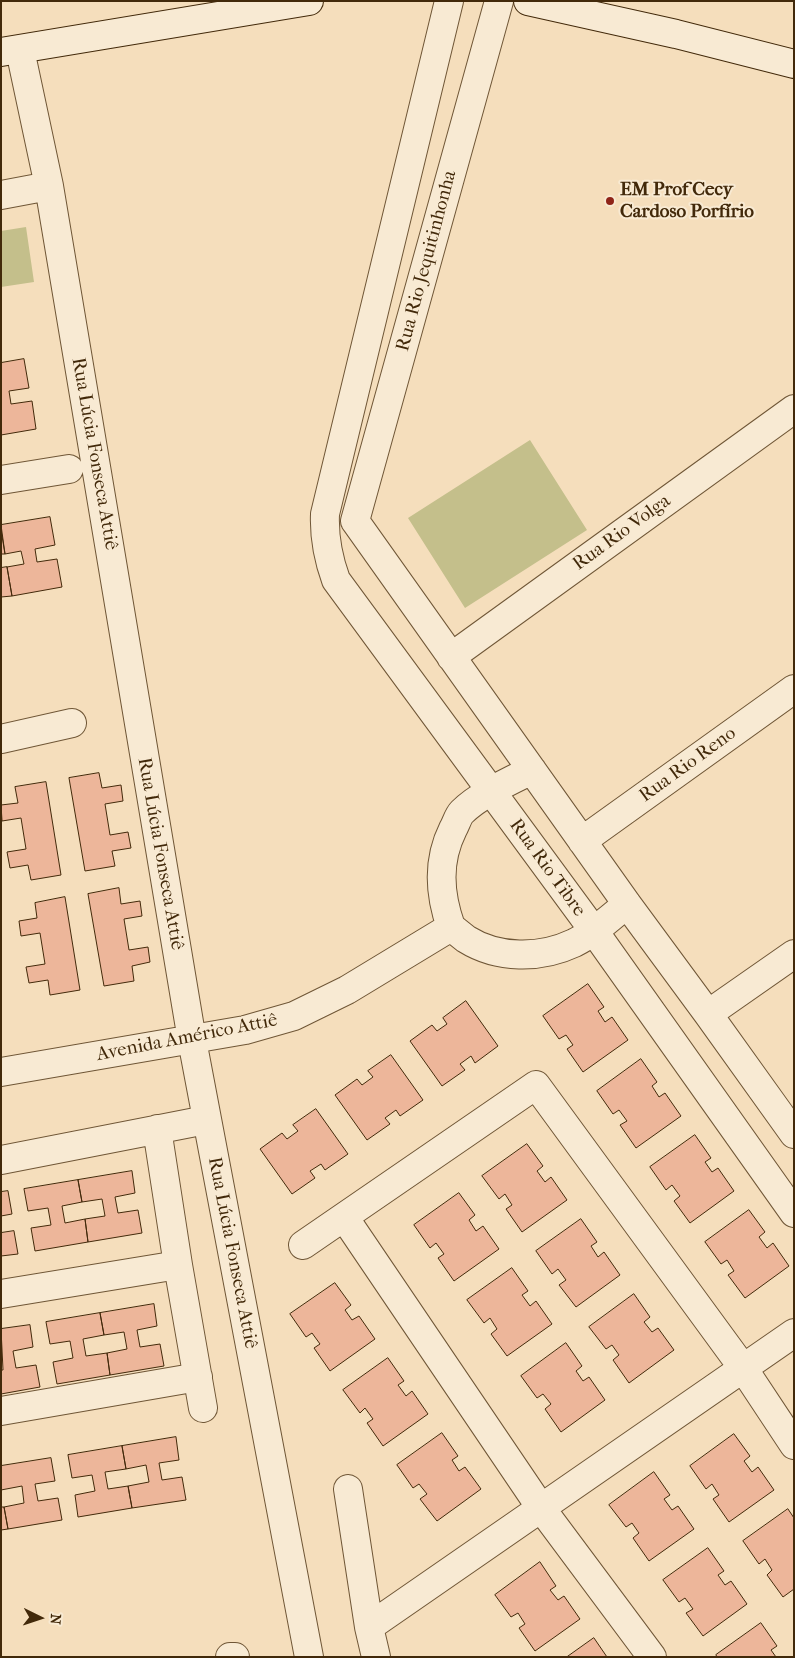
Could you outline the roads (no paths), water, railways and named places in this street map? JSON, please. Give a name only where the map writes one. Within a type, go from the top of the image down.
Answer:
[{"type":"street","points":[[10,51],[309,1]]},
{"type":"street","name":"Rua Rio Jequitinhonha","points":[[325,514],[449,1]]},
{"type":"street","name":"Rua Rio Jequitinhonha","points":[[356,521],[499,1]]},
{"type":"street","points":[[528,1],[676,34],[794,64]]},
{"type":"street","name":"Rua Lúcia Fonseca Attiê","points":[[10,51],[49,186],[206,1120],[309,1657]]},
{"type":"street","points":[[1,195],[49,186]]},
{"type":"street","points":[[396,222],[435,232]]},
{"type":"street","name":"Rua Rio Volga","points":[[451,657],[794,410]]},
{"type":"street","points":[[1,480],[69,469]]},
{"type":"street","points":[[325,514],[356,521],[627,904],[794,1134]]},
{"type":"street","name":"Rua Rio Tibre","points":[[325,514],[324,532],[329,561],[336,580],[594,931],[794,1213]]},
{"type":"street","name":"Rua Rio Reno","points":[[582,841],[794,689]]},
{"type":"street","points":[[1,739],[72,723]]},
{"type":"street","points":[[532,770],[490,791],[462,813],[447,841],[441,865],[441,888],[451,926],[466,939],[502,954],[546,952],[573,943],[594,931],[627,904]]},
{"type":"street","name":"Avenida Américo Attiê","points":[[1,1072],[245,1030],[294,1016],[347,990],[451,926]]},
{"type":"street","points":[[708,1014],[794,954]]},
{"type":"street","points":[[303,1245],[536,1085],[742,1368],[794,1445]]},
{"type":"street","points":[[1,1160],[206,1120]]},
{"type":"street","points":[[158,1129],[178,1265],[203,1408]]},
{"type":"street","points":[[344,1217],[541,1508],[652,1657]]},
{"type":"street","points":[[1,1294],[178,1265]]},
{"type":"street","points":[[369,1628],[794,1333]]},
{"type":"street","points":[[1,1410],[198,1377]]},
{"type":"street","points":[[348,1489],[369,1628],[376,1657]]},
{"type":"street","points":[[230,1657],[235,1657]]},
{"type":"place","name":"EM Prof Cecy Cardoso Porfírio","points":[[610,201]]}]
